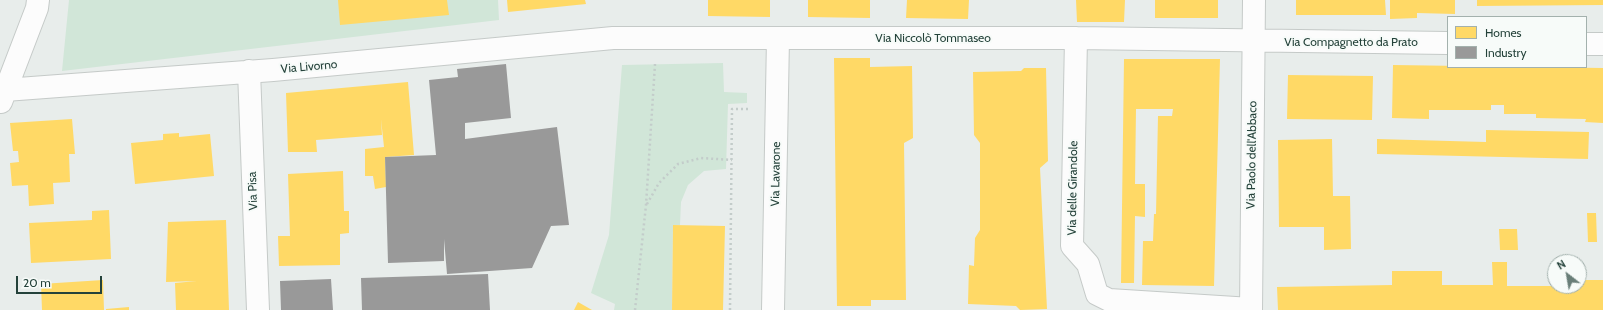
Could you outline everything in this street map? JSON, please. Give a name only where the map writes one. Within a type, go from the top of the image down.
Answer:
[{"type":"street","points":[[2,97],[37,8],[38,0]]},
{"type":"street","name":"Via Paolo dell'Abbaco","points":[[1251,310],[1254,0]]},
{"type":"street","name":"Via Livorno","points":[[2,97],[249,71],[613,38]]},
{"type":"street","name":"Via Niccolò Tommaseo","points":[[613,38],[1076,38],[1254,41]]},
{"type":"street","name":"Via Lavarone","points":[[773,310],[778,38]]},
{"type":"street","name":"Via delle Girandole","points":[[1076,38],[1072,246],[1088,264],[1097,294],[1109,300],[1251,310]]},
{"type":"street","name":"Via Compagnetto da Prato","points":[[1254,41],[1447,43]]},
{"type":"street","points":[[1587,44],[1603,44]]},
{"type":"street","name":"Via Pisa","points":[[249,71],[258,310]]},
{"type":"path","points":[[635,310],[646,205],[655,65],[660,38]]},
{"type":"path","points":[[730,310],[732,109],[754,109]]},
{"type":"path","points":[[646,205],[659,183],[678,164],[701,158],[732,160]]},
{"type":"green space","points":[[69,0],[498,0],[499,20],[62,71]]},
{"type":"green space","points":[[723,63],[724,92],[747,93],[747,103],[728,104],[726,169],[704,171],[688,185],[681,202],[680,225],[673,225],[672,310],[614,310],[615,304],[591,293],[609,235],[622,65]]},
{"type":"building: Homes","points":[[338,0],[447,0],[449,15],[340,25]]},
{"type":"building: Homes","points":[[507,0],[585,0],[586,4],[508,12]]},
{"type":"building: Homes","points":[[708,0],[770,0],[770,17],[708,16]]},
{"type":"building: Homes","points":[[808,0],[870,0],[870,18],[808,17]]},
{"type":"building: Homes","points":[[907,0],[969,0],[968,19],[906,18]]},
{"type":"building: Homes","points":[[1076,0],[1125,0],[1124,22],[1077,22]]},
{"type":"building: Homes","points":[[1155,0],[1218,0],[1218,18],[1155,18]]},
{"type":"building: Homes","points":[[1296,0],[1385,0],[1386,15],[1296,15]]},
{"type":"building: Homes","points":[[1390,0],[1455,0],[1455,14],[1417,13],[1417,18],[1390,19]]},
{"type":"building: Homes","points":[[1477,0],[1603,0],[1603,5],[1477,6]]},
{"type":"building: Homes","points":[[834,58],[870,58],[870,67],[912,66],[913,138],[904,143],[906,300],[871,300],[871,306],[837,306]]},
{"type":"building: Homes","points":[[1124,59],[1220,59],[1214,286],[1142,285],[1143,241],[1153,241],[1154,214],[1156,214],[1158,116],[1172,116],[1173,109],[1136,109],[1135,184],[1145,184],[1145,217],[1135,216],[1134,283],[1121,283]]},
{"type":"building: Homes","points":[[1393,65],[1447,66],[1447,68],[1603,68],[1603,123],[1585,122],[1586,119],[1536,118],[1536,114],[1504,114],[1504,105],[1491,105],[1491,110],[1429,110],[1429,119],[1392,118]]},
{"type":"building: Homes","points":[[1024,68],[1046,68],[1048,161],[1040,168],[1047,309],[1020,310],[1016,306],[968,304],[969,265],[974,266],[975,238],[980,230],[980,143],[974,135],[973,72],[1021,71]]},
{"type":"building: Homes","points":[[1288,75],[1373,76],[1372,120],[1287,119]]},
{"type":"building: Homes","points":[[408,82],[414,155],[385,157],[386,187],[375,189],[373,176],[365,176],[365,149],[384,147],[381,119],[382,135],[316,140],[317,152],[288,152],[286,93]]},
{"type":"building: Homes","points":[[72,119],[75,154],[69,154],[70,182],[53,183],[54,204],[29,206],[28,185],[12,186],[10,163],[19,162],[18,151],[13,151],[10,123]]},
{"type":"building: Homes","points":[[1486,130],[1589,132],[1588,159],[1377,154],[1377,139],[1486,142]]},
{"type":"building: Homes","points":[[179,133],[179,137],[210,134],[214,176],[135,184],[131,143],[163,140],[163,134]]},
{"type":"building: Homes","points":[[1332,139],[1333,196],[1350,196],[1351,249],[1324,250],[1324,227],[1279,227],[1278,140]]},
{"type":"building: Homes","points":[[343,171],[344,211],[349,211],[349,233],[340,234],[340,265],[279,266],[278,236],[290,236],[288,174]]},
{"type":"building: Homes","points":[[109,210],[111,259],[31,263],[29,223],[92,220],[92,211]]},
{"type":"building: Homes","points":[[1587,213],[1596,213],[1597,242],[1588,242]]},
{"type":"building: Homes","points":[[226,220],[229,310],[176,310],[175,283],[197,281],[166,282],[168,222]]},
{"type":"building: Homes","points":[[673,225],[725,226],[723,310],[672,310]]},
{"type":"building: Homes","points":[[1499,229],[1517,229],[1518,250],[1500,250]]},
{"type":"building: Homes","points":[[1492,262],[1507,262],[1507,286],[1547,286],[1547,294],[1587,294],[1587,280],[1603,280],[1603,310],[1278,310],[1277,287],[1392,285],[1392,271],[1442,271],[1442,285],[1493,285]]},
{"type":"building: Homes","points":[[103,280],[104,310],[42,310],[41,284]]},
{"type":"building: Homes","points":[[578,302],[592,310],[574,310]]},
{"type":"building: Homes","points":[[129,307],[129,310],[106,310],[106,309]]},
{"type":"building: Industry","points":[[506,64],[511,118],[465,123],[465,139],[557,127],[569,225],[551,226],[532,268],[447,274],[444,239],[444,261],[388,263],[385,157],[436,155],[429,80],[458,77],[457,69]]},
{"type":"building: Industry","points":[[488,274],[490,310],[362,310],[361,278]]},
{"type":"building: Industry","points":[[331,279],[333,310],[281,310],[280,281]]}]
